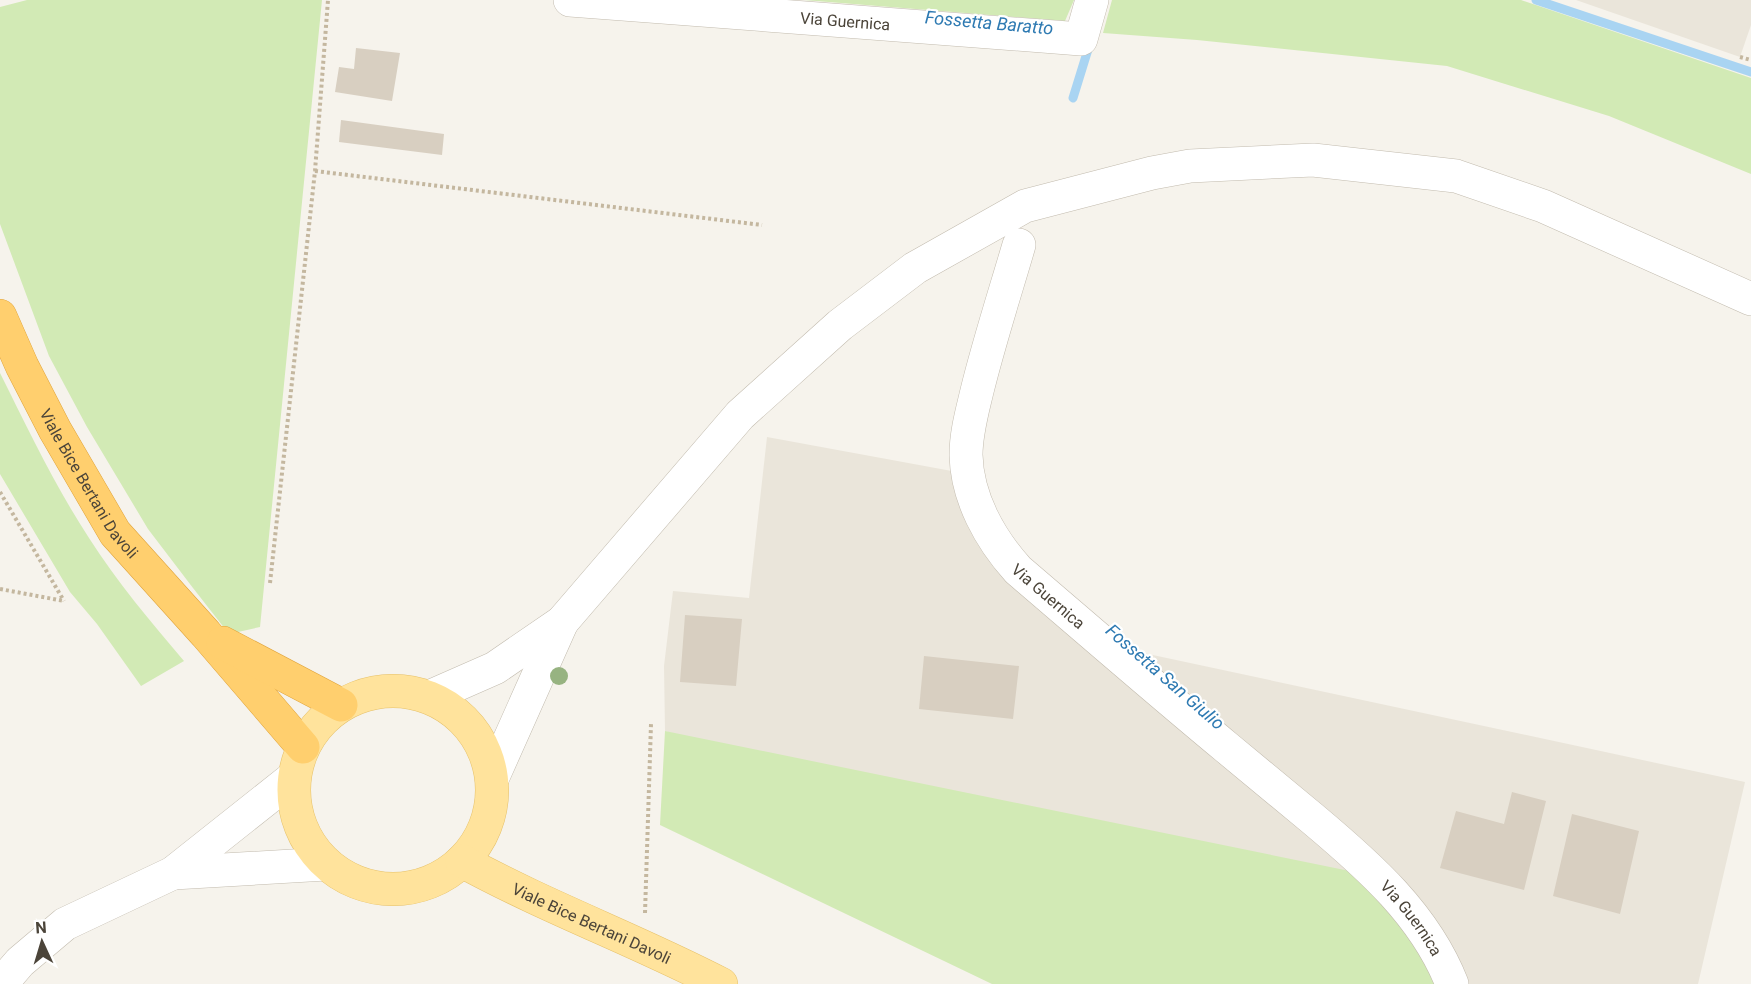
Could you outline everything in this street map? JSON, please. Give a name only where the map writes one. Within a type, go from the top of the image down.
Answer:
[{"type":"highway","name":"Viale Bice Bertani Davoli","points":[[0,316],[22,366],[55,430],[115,533],[206,634],[299,762]]},
{"type":"highway","points":[[206,634],[341,705]]},
{"type":"main road","points":[[399,691],[429,697],[452,710],[472,729],[485,753],[492,779],[491,809],[481,837],[462,861],[439,878],[411,888],[382,889],[353,881],[326,864],[306,840],[295,809],[299,762],[319,723],[341,705],[369,694],[399,691]]},
{"type":"main road","name":"Viale Bice Bertani Davoli","points":[[462,861],[510,886],[721,984]]},
{"type":"street","name":"Via Guernica","points":[[570,0],[1081,39],[1092,0]]},
{"type":"street","points":[[429,697],[495,668],[562,622],[740,415],[840,325],[915,268],[1025,206],[1152,173],[1190,166],[1313,160],[1456,177],[1544,206],[1751,299]]},
{"type":"street","name":"Via Guernica","points":[[1019,245],[979,384],[966,454],[972,490],[990,534],[1018,570],[1224,746],[1329,832],[1379,878],[1421,925],[1444,963],[1452,984]]},
{"type":"street","points":[[492,779],[562,622]]},
{"type":"street","points":[[1,984],[20,962],[65,924],[173,873],[299,762]]},
{"type":"street","points":[[173,873],[326,864]]},
{"type":"path","points":[[270,583],[315,171],[328,0]]},
{"type":"path","points":[[1740,57],[1751,60]]},
{"type":"path","points":[[315,171],[762,225]]},
{"type":"path","points":[[0,492],[64,601],[0,589]]},
{"type":"path","points":[[642,946],[651,724]]},
{"type":"shaded area","points":[[1576,0],[1751,0],[1751,25],[1740,57]]},
{"type":"shaded area","points":[[767,437],[968,474],[980,513],[1106,645],[1745,782],[1698,984],[1452,984],[665,731],[664,666],[673,591],[749,598]]},
{"type":"green space","points":[[27,0],[322,0],[260,627],[229,634],[193,588],[148,529],[87,427],[49,356],[0,224],[0,7]]},
{"type":"green space","points":[[804,0],[1074,0],[1065,21]]},
{"type":"green space","points":[[1112,0],[1521,0],[1751,78],[1751,174],[1609,116],[1447,66],[1197,40],[1103,33]]},
{"type":"green space","points":[[0,373],[53,478],[89,538],[123,586],[184,661],[141,686],[97,624],[70,592],[0,474]]},
{"type":"green space","points":[[665,731],[1379,877],[1446,984],[992,984],[660,825]]},
{"type":"building","points":[[356,48],[400,53],[392,101],[335,92],[339,67],[354,69]]},
{"type":"building","points":[[341,120],[444,134],[442,155],[339,142]]},
{"type":"building","points":[[685,615],[742,619],[736,686],[680,682]]},
{"type":"building","points":[[924,656],[1019,666],[1013,719],[919,709]]},
{"type":"building","points":[[1512,792],[1546,801],[1524,890],[1440,868],[1456,811],[1504,824]]},
{"type":"building","points":[[1572,814],[1639,831],[1620,914],[1553,896]]},
{"type":"waterway","points":[[1536,0],[1751,72]]},
{"type":"waterway","name":"Fossetta San Giulio","points":[[1073,98],[1090,43]]},
{"type":"water label","name":"Fossetta Baratto","points":[[989,23]]}]
